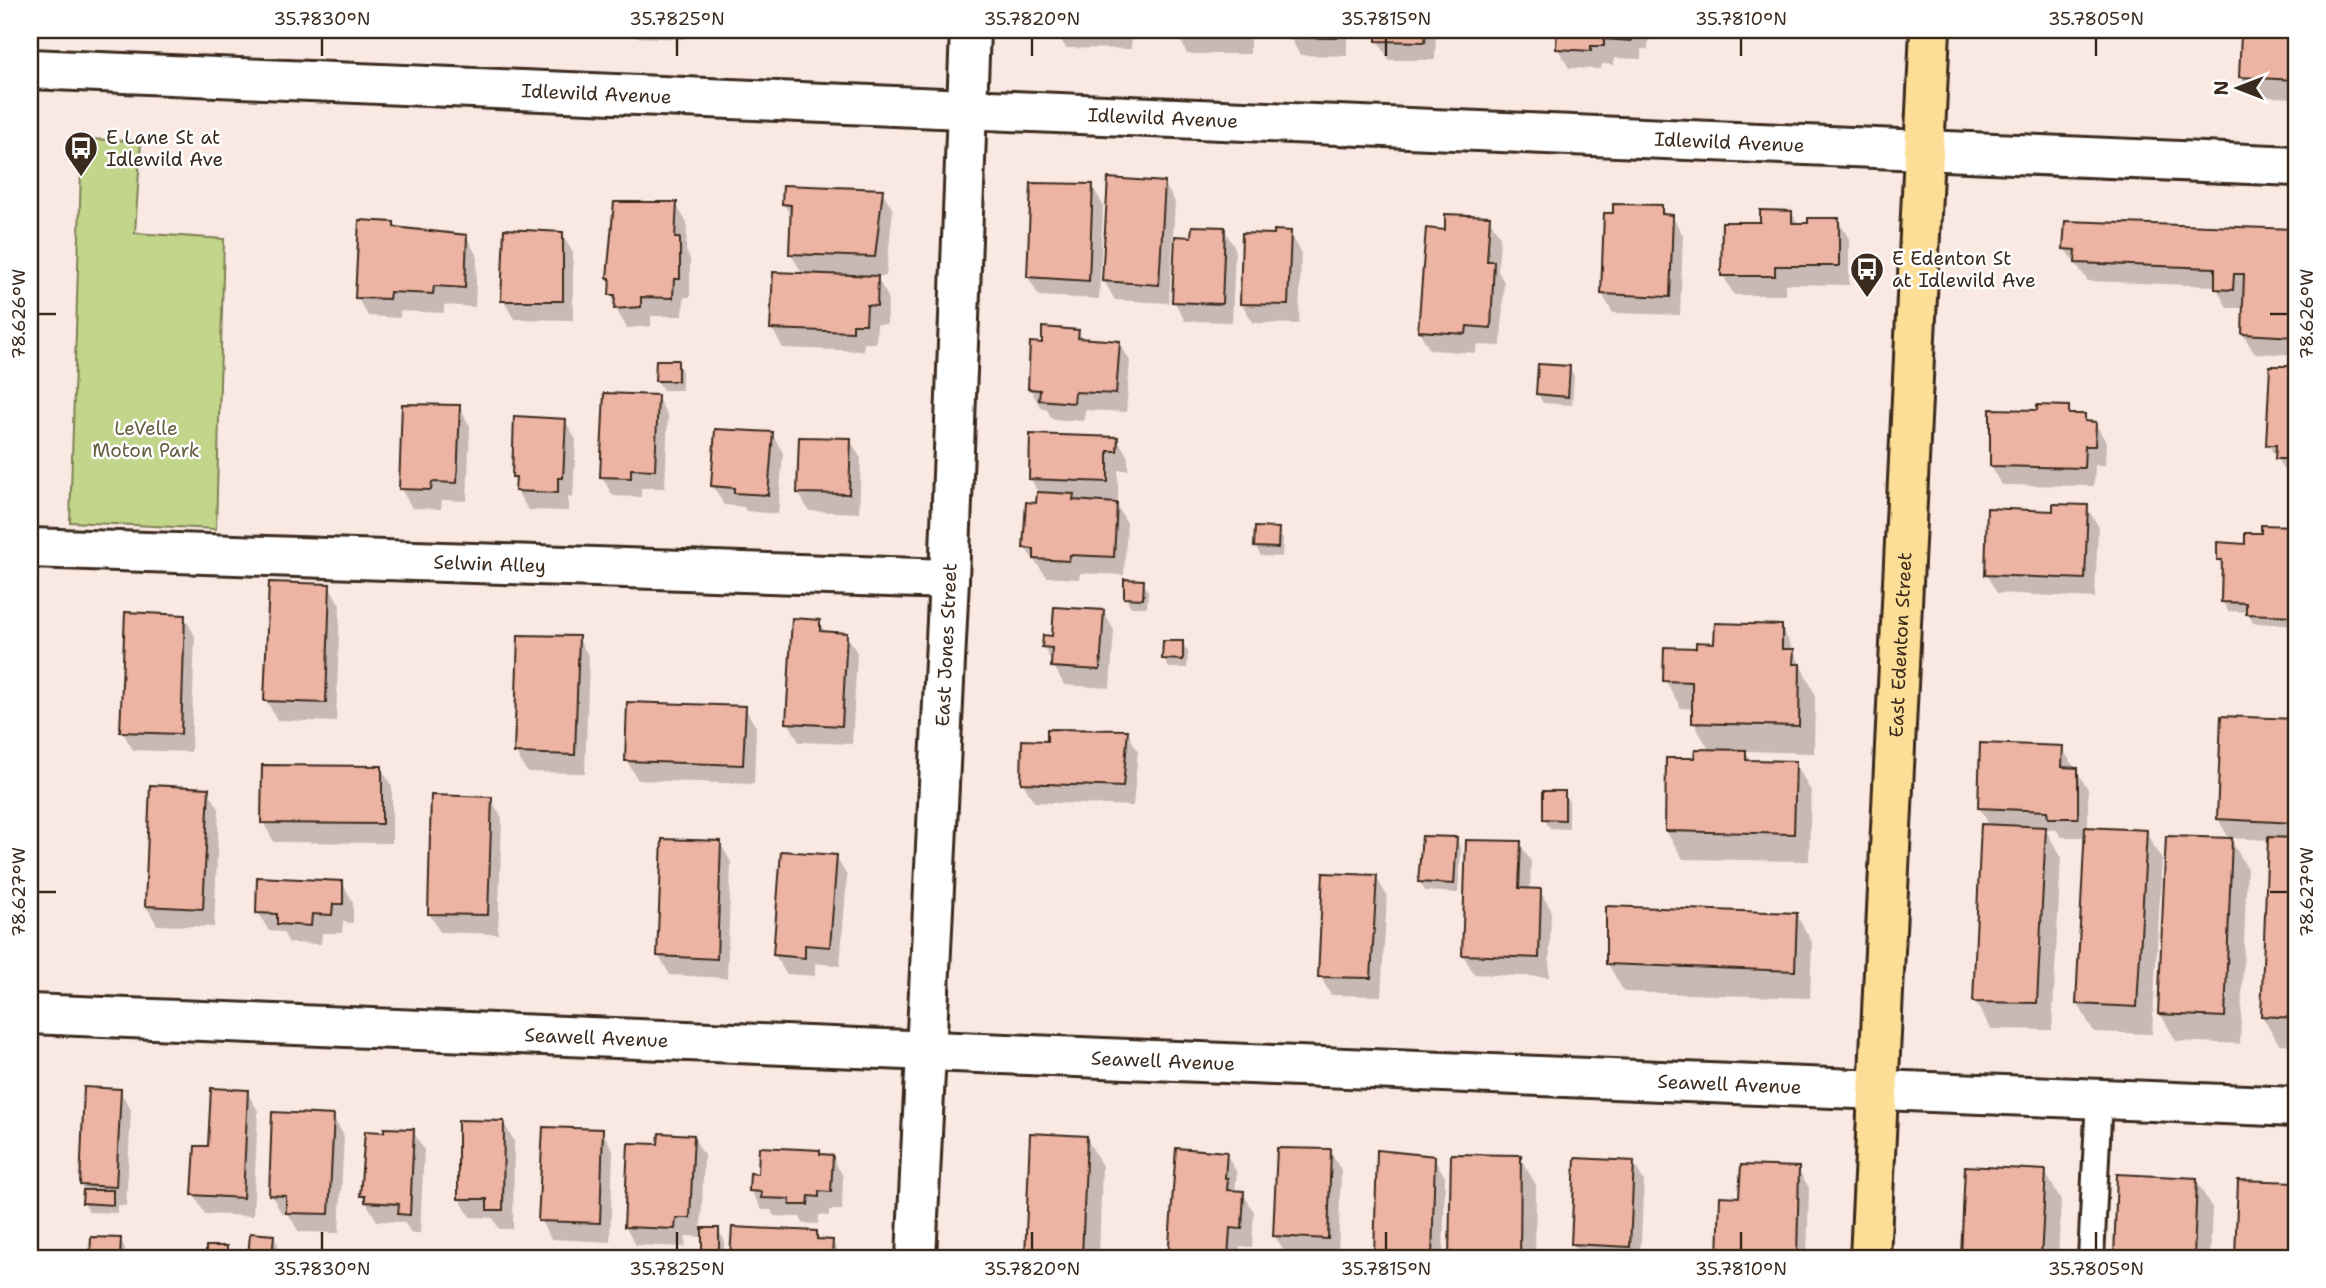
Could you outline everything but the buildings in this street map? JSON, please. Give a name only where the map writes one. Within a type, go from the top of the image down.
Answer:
[{"type":"main road","name":"East Edenton Street","points":[[1870,1258],[1930,30]]},
{"type":"street","name":"East Jones Street","points":[[916,1258],[949,579],[970,30]]},
{"type":"street","name":"Idlewild Avenue","points":[[30,69],[968,107],[2296,166]]},
{"type":"street","name":"Selwin Alley","points":[[30,548],[949,579]]},
{"type":"street","name":"Seawell Avenue","points":[[30,1014],[2296,1107]]},
{"type":"lane","points":[[2091,1258],[2099,1098]]},
{"type":"green space","name":"LeVelle Moton Park","points":[[82,139],[141,141],[135,233],[224,239],[216,529],[70,522]]},
{"type":"place","name":"E Lane St at Idlewild Ave","points":[[81,178]]},
{"type":"place","name":"E Edenton St at Idlewild Ave","points":[[1867,299]]}]
